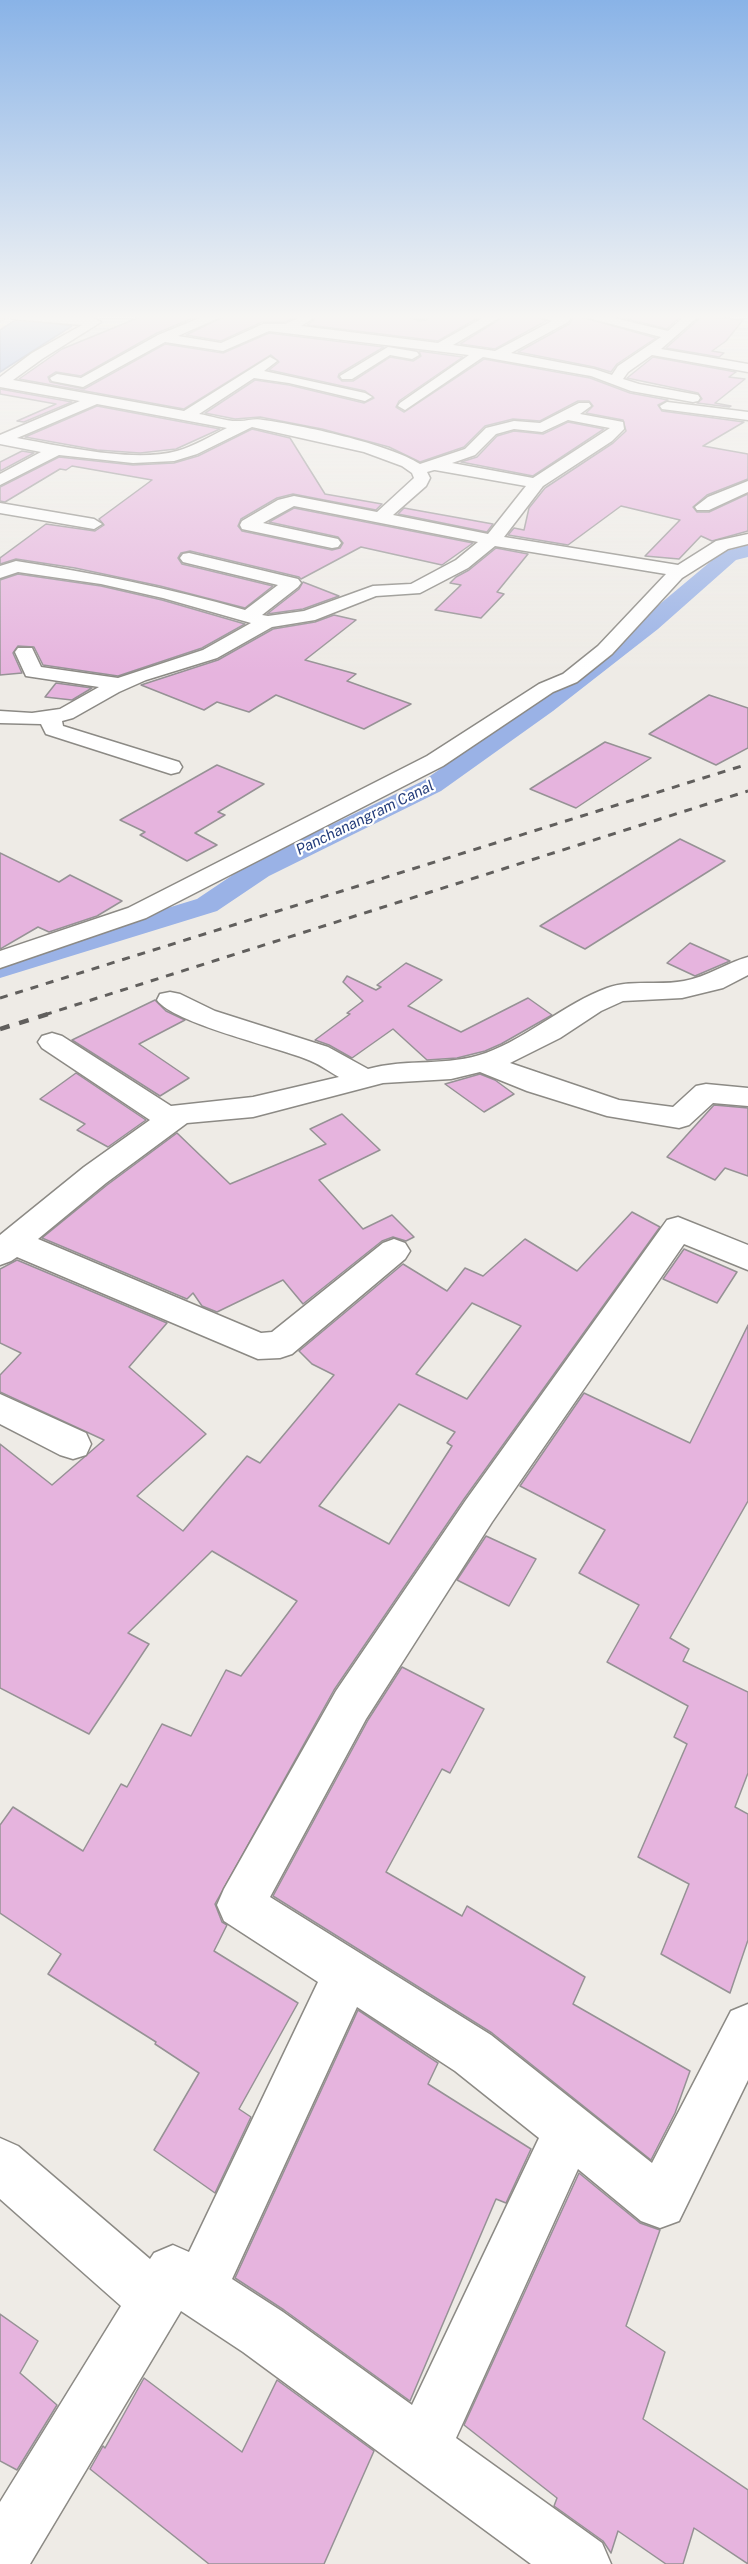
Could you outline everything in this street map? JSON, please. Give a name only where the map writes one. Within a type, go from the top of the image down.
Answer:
[{"type":"street","points":[[0,440],[111,456],[174,456],[186,453],[224,435]]},
{"type":"street","points":[[312,435],[364,448],[408,464],[418,470],[422,478],[420,483],[380,518],[316,552]]},
{"type":"street","points":[[418,470],[470,452],[487,435]]},
{"type":"street","points":[[564,435],[596,444]]},
{"type":"street","points":[[0,573],[16,566],[78,576],[167,593],[258,619],[308,616],[373,591],[414,589],[462,564],[492,540],[531,493],[536,483],[608,435]]},
{"type":"street","points":[[0,480],[58,449]]},
{"type":"street","points":[[435,465],[536,483]]},
{"type":"street","points":[[703,507],[748,486]]},
{"type":"street","points":[[332,543],[248,525],[285,503],[294,501],[492,540],[681,571]]},
{"type":"street","points":[[0,508],[94,524]]},
{"type":"street","points":[[0,960],[137,913],[435,761],[546,688],[570,678],[605,650],[640,610],[681,571],[725,555],[722,545],[748,539]]},
{"type":"street","points":[[0,717],[51,718],[66,714],[139,676],[201,658],[258,619],[291,583],[189,558]]},
{"type":"street","points":[[25,652],[33,672],[120,684]]},
{"type":"street","points":[[51,718],[52,730],[171,767]]},
{"type":"street","points":[[394,1251],[280,1346],[258,1346],[7,1248],[95,1175],[179,1114],[253,1107],[383,1074],[452,1070],[483,1063],[494,1060],[550,1032],[591,1005],[618,993],[682,990],[714,982],[748,965]]},
{"type":"street","points":[[170,1000],[205,1017],[318,1053],[365,1079]]},
{"type":"street","points":[[52,1042],[171,1120]]},
{"type":"street","points":[[483,1063],[537,1084],[617,1109],[679,1118],[706,1093],[748,1096]]},
{"type":"street","points":[[748,1258],[678,1228],[479,1511],[351,1705],[240,1905],[472,2053],[660,2202],[748,2028]]},
{"type":"street","points":[[0,1408],[73,1444]]},
{"type":"street","points":[[0,2558],[178,2295],[347,1975]]},
{"type":"street","points":[[422,2448],[570,2130]]},
{"type":"street","points":[[0,2164],[178,2295],[263,2332],[581,2564]]},
{"type":"building","points":[[30,435],[208,435],[176,449],[140,453],[97,450],[25,437]]},
{"type":"building","points":[[241,435],[276,435],[290,438],[325,494],[382,504],[376,510],[293,494],[277,498],[241,519],[238,526],[242,531],[332,550],[340,548],[343,543],[338,537],[269,522],[294,508],[473,543],[442,565],[361,547],[301,579],[190,551],[181,553],[178,558],[182,564],[273,586],[245,608],[160,586],[75,568],[16,559],[0,564],[0,558],[46,524],[95,531],[104,525],[99,519],[152,480],[72,466],[66,470],[60,469],[5,502],[0,501],[0,487],[59,457],[133,465],[174,463],[198,456]]},
{"type":"building","points":[[343,435],[476,435],[464,447],[420,462],[389,447]]},
{"type":"building","points":[[595,435],[533,476],[461,462],[477,457],[497,436]]},
{"type":"building","points":[[622,435],[722,435],[703,446],[748,454],[748,479],[707,495],[693,507],[697,512],[709,512],[748,494],[748,531],[712,541],[701,536],[679,559],[645,556],[680,520],[621,506],[568,545],[508,535],[514,528],[524,530],[529,508],[545,488]]},
{"type":"building","points":[[22,451],[34,453],[0,471],[0,462]]},
{"type":"building","points":[[404,508],[493,524],[487,532],[398,514]]},
{"type":"building","points":[[496,548],[528,554],[497,592],[504,594],[481,618],[435,610],[461,585],[450,583]]},
{"type":"building","points":[[18,574],[101,586],[162,600],[245,624],[202,648],[118,676],[43,665],[34,647],[18,646],[13,653],[22,673],[0,675],[0,580]]},
{"type":"building","points":[[303,582],[339,596],[303,609],[267,614],[299,589]]},
{"type":"building","points":[[334,615],[356,620],[305,660],[356,674],[347,681],[411,704],[364,729],[276,695],[249,712],[217,702],[204,710],[141,685],[218,660],[273,629],[315,622]]},
{"type":"building","points":[[56,683],[92,688],[72,700],[45,697]]},
{"type":"building","points":[[709,695],[748,708],[748,748],[716,765],[649,734]]},
{"type":"building","points":[[605,742],[651,758],[576,808],[530,789]]},
{"type":"building","points":[[217,765],[264,784],[218,812],[225,815],[195,833],[217,845],[187,861],[140,835],[145,832],[120,820]]},
{"type":"building","points":[[680,839],[725,861],[585,949],[540,926]]},
{"type":"building","points":[[0,853],[59,882],[70,875],[122,901],[97,916],[49,932],[38,927],[0,949]]},
{"type":"building","points":[[690,943],[730,961],[695,976],[667,963]]},
{"type":"building","points":[[406,963],[442,980],[408,1006],[461,1032],[528,998],[552,1015],[501,1044],[485,1051],[457,1058],[427,1060],[393,1029],[352,1058],[315,1040],[350,1014],[347,1013],[363,1001],[343,982],[347,976],[376,990],[381,987],[377,985]]},
{"type":"building","points":[[155,1000],[166,1011],[185,1020],[139,1044],[189,1078],[160,1096],[72,1040]]},
{"type":"building","points":[[76,1073],[146,1120],[108,1147],[77,1130],[85,1124],[40,1099]]},
{"type":"building","points":[[480,1074],[495,1080],[514,1094],[484,1112],[445,1084]]},
{"type":"building","points":[[714,1105],[748,1108],[748,1176],[725,1168],[715,1180],[667,1157]]},
{"type":"building","points":[[342,1114],[380,1150],[319,1180],[363,1229],[392,1215],[414,1237],[406,1241],[393,1237],[382,1241],[303,1304],[283,1280],[217,1312],[202,1306],[193,1293],[187,1299],[42,1238],[107,1185],[177,1133],[230,1184],[326,1144],[310,1129]]},
{"type":"building","points":[[632,1212],[660,1227],[464,1499],[334,1690],[215,1904],[222,1922],[227,1925],[214,1951],[298,2003],[239,2109],[251,2117],[215,2193],[154,2150],[199,2073],[155,2044],[156,2042],[48,1974],[61,1954],[0,1913],[0,1825],[13,1807],[83,1851],[121,1784],[127,1787],[162,1724],[191,1736],[226,1670],[241,1676],[297,1601],[212,1551],[128,1633],[149,1644],[89,1734],[0,1688],[0,1444],[52,1485],[104,1440],[0,1392],[0,1375],[21,1353],[0,1343],[0,1269],[17,1260],[167,1323],[129,1367],[206,1434],[137,1496],[183,1531],[247,1456],[260,1463],[334,1375],[312,1364],[299,1351],[403,1264],[447,1291],[465,1268],[483,1276],[525,1239],[577,1271]],"holes":[[[472,1303],[521,1326],[467,1399],[416,1374]],[[399,1404],[455,1432],[447,1443],[452,1446],[389,1544],[319,1506]]]},
{"type":"building","points":[[684,1249],[737,1272],[717,1303],[663,1279]]},
{"type":"building","points":[[748,1325],[748,1501],[670,1638],[689,1649],[683,1661],[748,1692],[748,1773],[735,1807],[748,1814],[748,1940],[730,1993],[661,1954],[689,1884],[638,1857],[687,1744],[674,1737],[688,1706],[607,1662],[639,1605],[579,1573],[605,1530],[520,1486],[584,1393],[690,1443]]},
{"type":"building","points":[[486,1536],[536,1559],[509,1606],[457,1580]]},
{"type":"building","points":[[402,1667],[484,1709],[450,1773],[442,1769],[386,1872],[462,1916],[467,1906],[585,1977],[573,2004],[690,2071],[675,2113],[651,2160],[492,2033],[273,1896],[368,1720]]},
{"type":"building","points":[[358,2010],[438,2063],[428,2084],[531,2149],[506,2203],[496,2199],[410,2401],[284,2310],[235,2278]]},
{"type":"building","points":[[579,2173],[640,2223],[660,2230],[626,2326],[665,2352],[643,2419],[748,2490],[748,2564],[694,2528],[683,2564],[666,2564],[618,2531],[611,2553],[603,2541],[554,2506],[557,2498],[464,2425]]},
{"type":"building","points":[[0,2314],[38,2341],[20,2373],[57,2405],[17,2470],[0,2461]]},
{"type":"building","points":[[144,2378],[242,2452],[277,2380],[374,2451],[324,2564],[209,2564],[90,2469],[103,2446],[105,2448]]},
{"type":"waterway","name":"Panchanangram Canal","points":[[0,969],[207,905],[259,870],[432,786],[545,706],[650,624],[729,556],[748,551]]},
{"type":"railway","points":[[0,998],[748,764]]},
{"type":"railway","points":[[44,1015],[748,791]]},
{"type":"railway","points":[[0,1029],[48,1014]]}]
